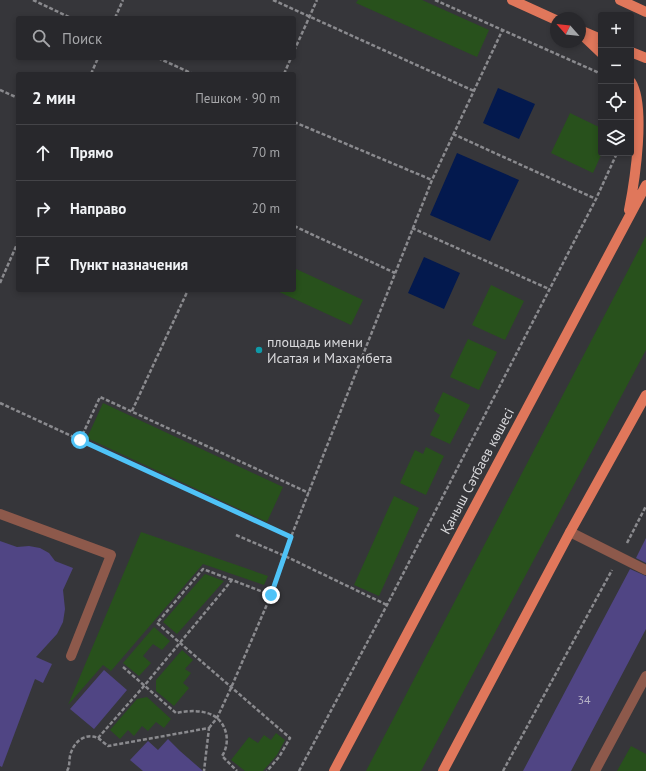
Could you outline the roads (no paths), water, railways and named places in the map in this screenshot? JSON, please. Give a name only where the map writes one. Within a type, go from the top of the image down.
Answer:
[{"type":"main road","points":[[512,0],[550,17]]},
{"type":"main road","points":[[620,0],[646,12]]},
{"type":"main road","points":[[586,33],[598,38]]},
{"type":"main road","points":[[586,39],[598,50]]},
{"type":"main road","points":[[634,53],[646,58]]},
{"type":"main road","points":[[627,220],[642,133],[641,100],[632,84]]},
{"type":"main road","name":"Қаныш Сәтбаев көшесі","points":[[334,771],[646,185]]},
{"type":"main road","points":[[443,771],[570,532],[646,395]]},
{"type":"lane","points":[[0,514],[111,555],[71,656]]},
{"type":"lane","points":[[570,532],[646,570]]},
{"type":"lane","points":[[595,771],[646,676]]},
{"type":"water","points":[[498,88],[535,104],[519,139],[483,123]]},
{"type":"water","points":[[457,153],[519,180],[490,241],[430,215]]},
{"type":"water","points":[[424,257],[460,273],[444,309],[408,293]]},
{"type":"place","name":"площадь имени Исатая и Махамбета","points":[[259,350]]}]
